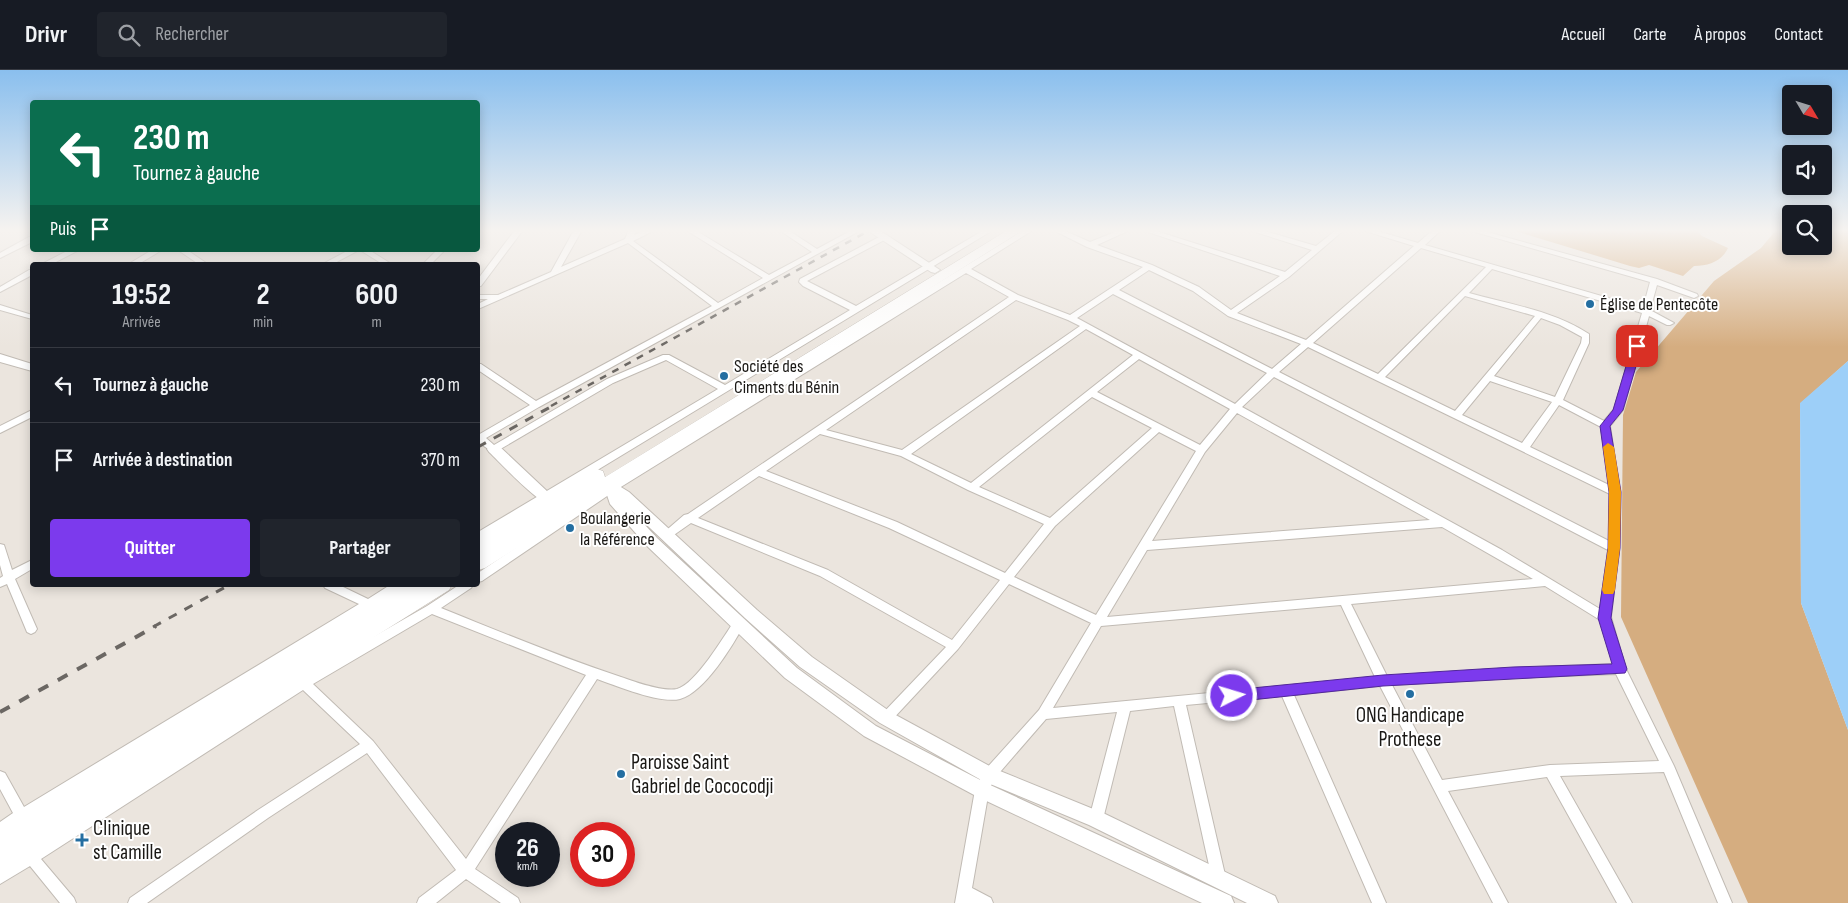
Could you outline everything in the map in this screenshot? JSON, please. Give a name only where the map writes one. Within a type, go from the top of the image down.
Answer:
[{"type":"highway","points":[[600,480],[931,269]]},
{"type":"highway","points":[[480,547],[554,502],[600,480],[952,269]]},
{"type":"highway","points":[[480,561],[554,502]]},
{"type":"highway","points":[[0,843],[415,587]]},
{"type":"highway","points":[[0,859],[439,587]]},
{"type":"street","points":[[480,281],[489,269]]},
{"type":"street","points":[[554,273],[556,269]]},
{"type":"street","points":[[480,306],[563,269]]},
{"type":"street","points":[[667,269],[717,306]]},
{"type":"street","points":[[753,269],[768,278]]},
{"type":"street","points":[[480,437],[784,269]]},
{"type":"street","points":[[824,269],[804,279],[803,282],[857,310]]},
{"type":"street","points":[[480,576],[600,480],[724,388],[930,269]]},
{"type":"street","points":[[480,536],[600,480],[965,269],[1015,297],[1071,318],[1236,408],[1547,582],[1604,618]]},
{"type":"street","points":[[1071,318],[1145,269]]},
{"type":"street","points":[[1152,269],[1196,289],[1231,314],[1306,343],[1615,492]]},
{"type":"street","points":[[1267,269],[1286,275]]},
{"type":"street","points":[[1231,314],[1294,269]]},
{"type":"street","points":[[986,903],[963,898],[986,782],[1043,714],[1202,450],[1236,408],[1306,343],[1392,269]]},
{"type":"street","points":[[1378,379],[1489,269]]},
{"type":"street","points":[[1502,269],[1646,312],[1670,323]]},
{"type":"street","points":[[1611,269],[1654,281],[1694,296]]},
{"type":"street","points":[[0,290],[30,273]]},
{"type":"street","points":[[1654,281],[1618,410],[1605,426],[1615,492],[1614,548],[1604,618],[1620,669],[1668,766],[1725,903]]},
{"type":"street","points":[[1112,290],[1614,548]]},
{"type":"street","points":[[1466,294],[1539,316],[1579,330],[1586,336],[1585,343],[1558,401],[1524,448]]},
{"type":"street","points":[[480,297],[501,297]]},
{"type":"street","points":[[667,534],[1015,297]]},
{"type":"street","points":[[0,307],[30,315]]},
{"type":"street","points":[[1457,415],[1539,316]]},
{"type":"street","points":[[904,454],[1085,326]]},
{"type":"street","points":[[972,488],[1138,355]]},
{"type":"street","points":[[494,449],[610,381],[666,357],[724,388]]},
{"type":"street","points":[[0,358],[30,367]]},
{"type":"street","points":[[480,367],[536,405]]},
{"type":"street","points":[[1487,377],[1558,401],[1605,426]]},
{"type":"street","points":[[1092,393],[1202,450]]},
{"type":"street","points":[[0,430],[30,413]]},
{"type":"street","points":[[886,718],[954,646],[1051,524],[1158,428]]},
{"type":"street","points":[[818,431],[904,454],[1051,524]]},
{"type":"street","points":[[480,439],[554,502]]},
{"type":"street","points":[[758,472],[893,525],[1100,622],[1547,582]]},
{"type":"street","points":[[600,480],[624,495],[751,614],[806,662],[886,718],[986,782],[1096,819],[1268,903]]},
{"type":"street","points":[[600,480],[615,501],[652,542],[791,672],[870,731],[986,782],[1224,903]]},
{"type":"street","points":[[688,518],[824,573],[954,646]]},
{"type":"street","points":[[1143,546],[1443,523]]},
{"type":"street","points":[[0,548],[5,580],[30,628]]},
{"type":"street","points":[[5,580],[30,565]]},
{"type":"street","points":[[333,587],[369,604]]},
{"type":"street","points":[[0,829],[396,587]]},
{"type":"street","points":[[0,877],[304,683],[432,609],[464,587]]},
{"type":"street","points":[[1344,600],[1383,681],[1500,903]]},
{"type":"street","points":[[432,609],[594,673],[633,687],[660,694],[677,694],[708,668],[739,623]]},
{"type":"street","points":[[1043,714],[1383,681],[1513,672],[1620,669]]},
{"type":"street","points":[[424,903],[466,871],[594,673]]},
{"type":"street","points":[[304,683],[369,745],[466,871],[513,903]]},
{"type":"street","points":[[1286,691],[1380,903]]},
{"type":"street","points":[[1179,701],[1219,879]]},
{"type":"street","points":[[1096,819],[1126,706]]},
{"type":"street","points":[[134,903],[263,814],[369,745]]},
{"type":"street","points":[[1438,786],[1550,771],[1668,766]]},
{"type":"street","points":[[1550,771],[1625,903]]},
{"type":"street","points":[[0,777],[22,816]]},
{"type":"street","points":[[31,857],[70,903]]},
{"type":"shaded area","points":[[1661,269],[1691,269],[1683,276]]},
{"type":"shaded area","points":[[1731,269],[1848,269],[1848,361],[1800,404],[1801,603],[1848,730],[1848,903],[1748,903],[1621,617],[1623,415],[1636,372],[1714,281]]},
{"type":"water","points":[[1848,361],[1848,730],[1801,603],[1800,403]]},
{"type":"railway","points":[[551,406],[800,269]]},
{"type":"railway","points":[[480,446],[554,405]]},
{"type":"railway","points":[[153,627],[225,587]]},
{"type":"railway","points":[[0,712],[156,626]]},
{"type":"slow traffic","points":[[1608,447],[1615,492],[1614,548],[1608,590]]},
{"type":"place","name":"Église de Pentecôte","points":[[1590,304]]},
{"type":"place","name":"Société des Ciments du Bénin","points":[[724,376]]},
{"type":"place","name":"Boulangerie la Référence","points":[[570,528]]},
{"type":"place","name":"ONG Handicape Prothese","points":[[1410,694]]},
{"type":"place","name":"Paroisse Saint Gabriel de Cococodji","points":[[621,774]]},
{"type":"place","name":"Clinique st Camille","points":[[82,840]]},
{"type":"route","points":[[1232,696],[1383,681],[1513,672],[1620,669],[1604,618],[1614,548],[1615,492],[1605,426],[1618,410],[1637,346]]}]
